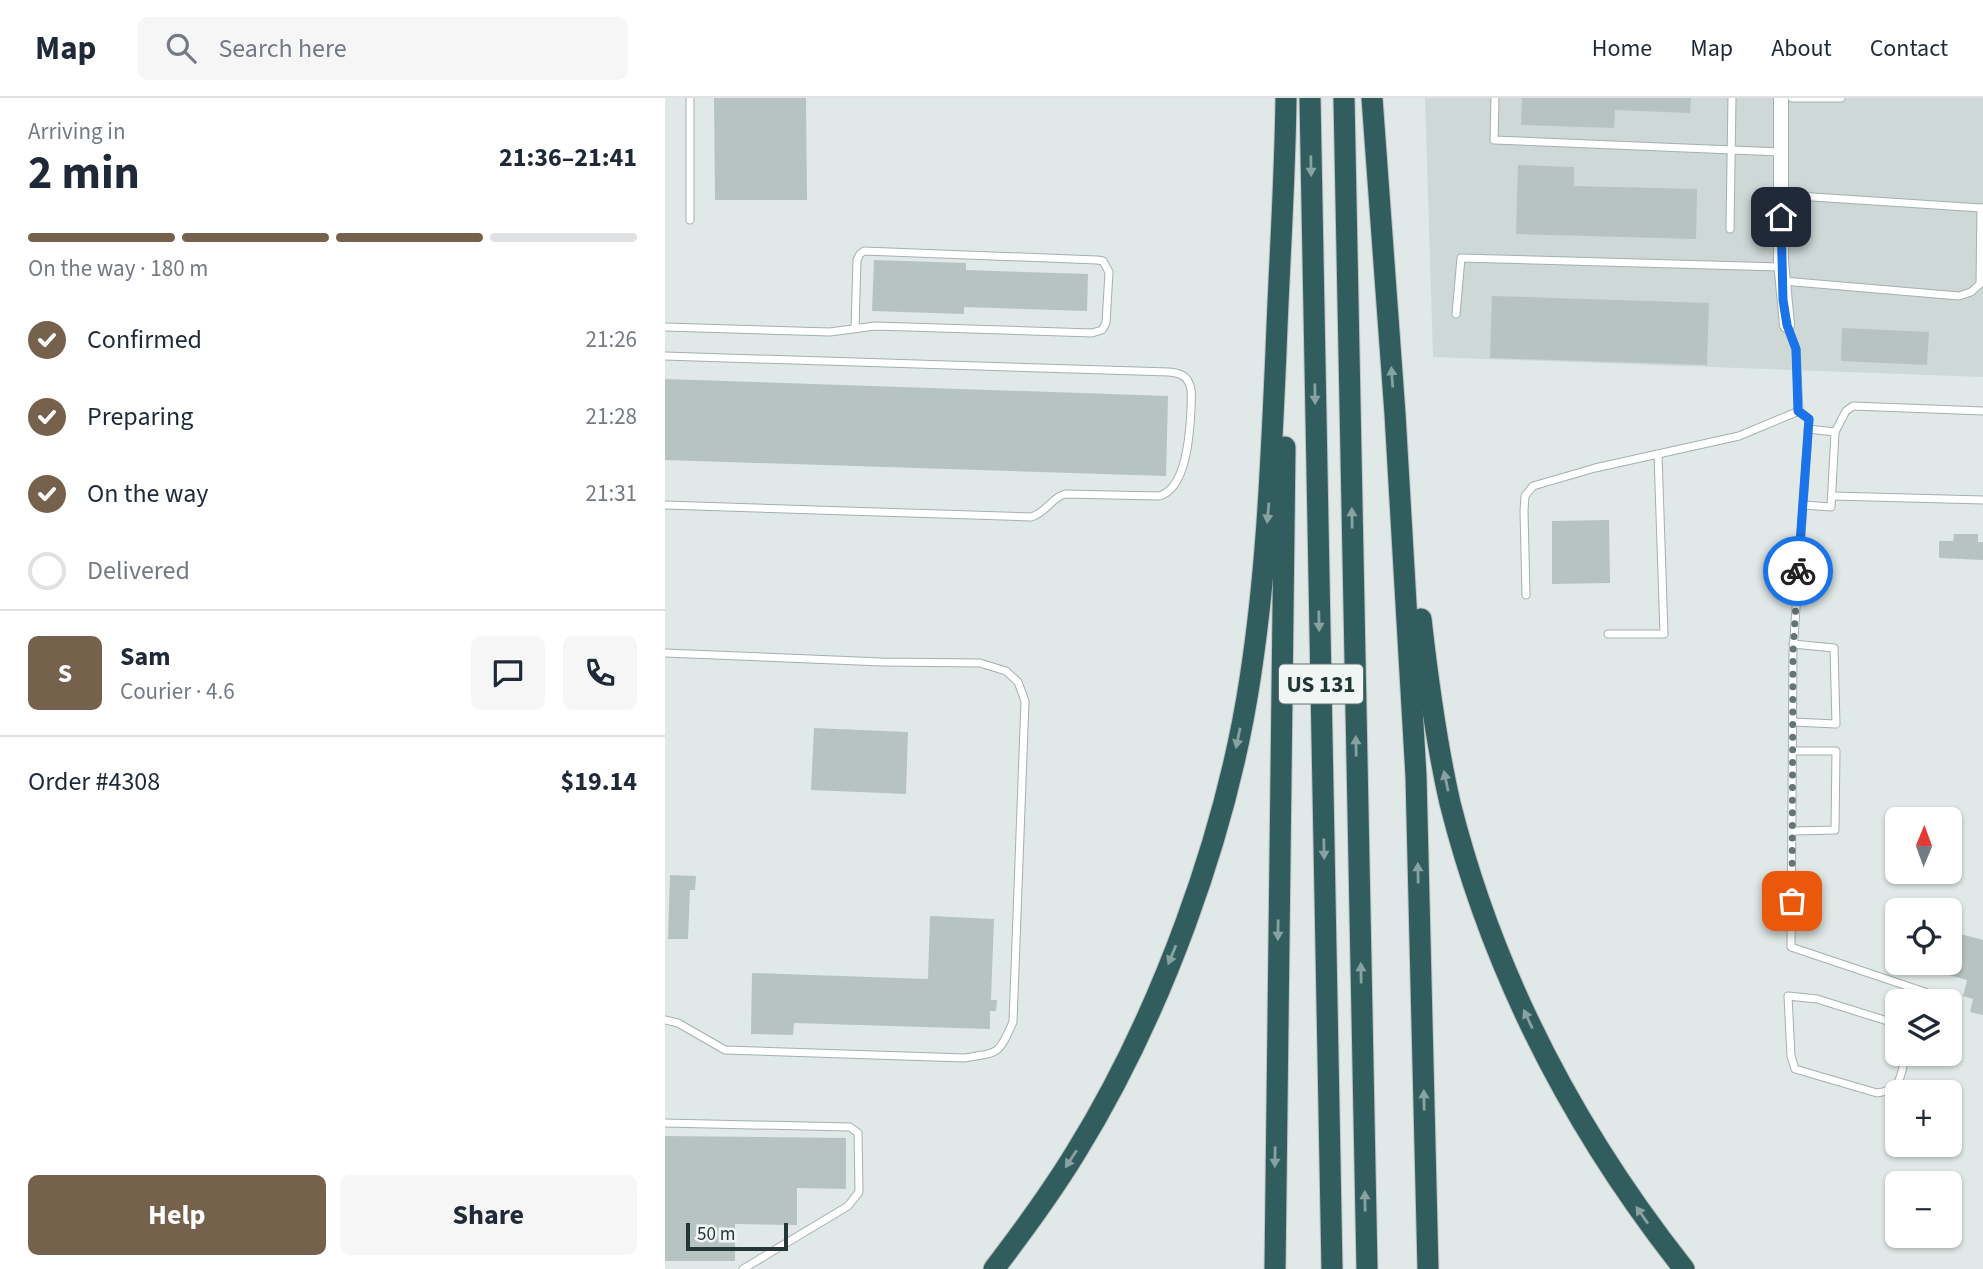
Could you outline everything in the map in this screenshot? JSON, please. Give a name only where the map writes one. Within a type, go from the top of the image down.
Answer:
[{"type":"highway","points":[[994,1269],[1031,1220],[1077,1150],[1139,1033],[1189,913],[1225,798],[1250,680],[1260,603],[1270,487],[1286,98]]},
{"type":"highway","name":"US 131","points":[[1310,98],[1332,1269]]},
{"type":"highway","name":"US 131","points":[[1344,98],[1367,1269]]},
{"type":"highway","points":[[1371,98],[1395,414],[1416,776],[1428,1269]]},
{"type":"highway","points":[[1275,1269],[1285,516],[1283,200]]},
{"type":"highway","points":[[1395,414],[1436,734],[1450,803],[1485,915],[1509,980],[1566,1097],[1644,1219],[1684,1269]]},
{"type":"street","points":[[1781,98],[1782,274],[1787,325]]},
{"type":"lane","points":[[690,98],[690,220]]},
{"type":"lane","points":[[1495,98],[1495,140],[1781,152]]},
{"type":"lane","points":[[1730,229],[1732,98]]},
{"type":"lane","points":[[1792,98],[1841,98]]},
{"type":"lane","points":[[1457,314],[1461,258],[1782,274],[1959,296],[1971,292],[1980,284],[1982,208],[1781,195]]},
{"type":"lane","points":[[665,327],[829,332],[855,329],[875,326],[1092,333],[1102,330],[1106,323],[1109,272],[1103,261],[1097,260],[865,251],[857,260],[855,329]]},
{"type":"lane","points":[[1787,325],[1796,349],[1798,411]]},
{"type":"lane","points":[[665,356],[1169,372],[1184,376],[1191,391],[1189,439],[1182,470],[1169,491],[1159,496],[1065,494],[1055,498],[1041,513],[1031,517],[665,505]]},
{"type":"lane","points":[[1803,505],[1831,508],[1835,432],[1846,411],[1853,406],[1983,411]]},
{"type":"lane","points":[[1798,411],[1809,419],[1793,644],[1791,947],[1918,989]]},
{"type":"lane","points":[[1527,596],[1524,511],[1525,496],[1533,486],[1595,468],[1739,436],[1798,411]]},
{"type":"lane","points":[[1808,429],[1835,432]]},
{"type":"lane","points":[[1608,634],[1664,634],[1658,454]]},
{"type":"lane","points":[[1832,496],[1983,500]]},
{"type":"lane","points":[[1793,644],[1834,648],[1836,724],[1793,722]]},
{"type":"lane","points":[[665,653],[882,662],[980,663],[1006,671],[1018,682],[1025,701],[1013,1022],[996,1053],[964,1058],[725,1050],[678,1023],[665,1020]]},
{"type":"lane","points":[[1793,751],[1836,751],[1835,830],[1793,831]]},
{"type":"lane","points":[[1885,1020],[1817,999],[1788,996],[1791,1056],[1795,1069],[1877,1093],[1893,1090],[1898,1084],[1903,1066]]},
{"type":"lane","points":[[665,1123],[850,1127],[858,1133],[859,1192],[848,1206],[743,1269]]},
{"type":"shaded area","points":[[1425,98],[1983,98],[1983,377],[1433,357]]},
{"type":"building","points":[[714,98],[806,98],[807,200],[715,200]]},
{"type":"building","points":[[1522,98],[1691,98],[1690,113],[1615,110],[1614,128],[1521,125]]},
{"type":"building","points":[[1518,165],[1574,167],[1574,186],[1697,189],[1696,239],[1516,234]]},
{"type":"building","points":[[874,260],[966,263],[966,270],[1088,274],[1087,311],[964,307],[964,314],[872,311]]},
{"type":"building","points":[[1492,296],[1709,303],[1707,365],[1490,358]]},
{"type":"building","points":[[1842,328],[1929,332],[1927,365],[1841,361]]},
{"type":"building","points":[[665,379],[1168,396],[1166,476],[665,460]]},
{"type":"building","points":[[1609,520],[1610,583],[1552,584],[1552,521]]},
{"type":"building","points":[[1954,534],[1978,534],[1978,542],[1983,542],[1983,560],[1939,558],[1939,541],[1953,541]]},
{"type":"building","points":[[814,728],[908,732],[906,794],[811,790]]},
{"type":"building","points":[[670,875],[696,876],[695,890],[690,890],[688,939],[668,939]]},
{"type":"building","points":[[930,916],[994,919],[991,1000],[997,1000],[996,1011],[990,1011],[990,1029],[794,1023],[793,1035],[751,1034],[752,973],[928,979]]},
{"type":"building","points":[[1962,934],[1983,940],[1983,1015],[1970,1012],[1973,999],[1963,996],[1967,980],[1948,975],[1962,975]]},
{"type":"building","points":[[665,1136],[846,1138],[846,1189],[797,1188],[797,1225],[735,1224],[735,1261],[665,1261]]},
{"type":"way so far","points":[[1792,901],[1793,652],[1798,571]]},
{"type":"route","points":[[1781,217],[1783,300],[1787,325],[1796,349],[1798,411],[1809,419],[1798,571]]}]
